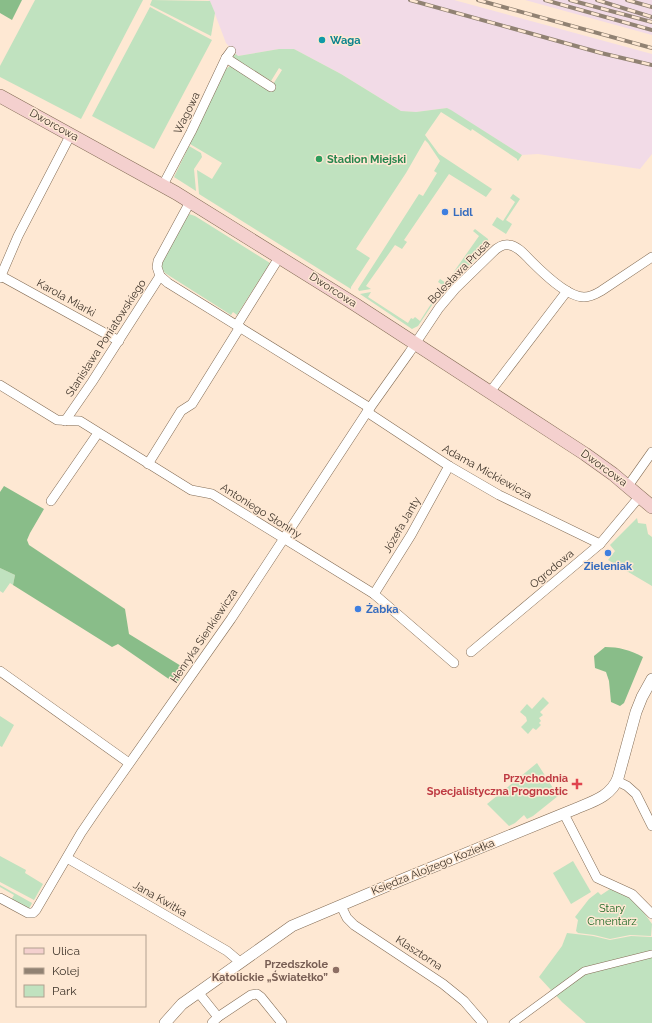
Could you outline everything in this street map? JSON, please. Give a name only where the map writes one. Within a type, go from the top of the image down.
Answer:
[{"type":"main road","name":"Dworcowa","points":[[0,96],[164,185],[280,256],[585,454],[628,486],[652,507]]},
{"type":"street","name":"Wagowa","points":[[164,185],[189,137],[228,55],[271,87]]},
{"type":"street","points":[[0,277],[18,236],[71,134]]},
{"type":"street","name":"Stanisława Poniatowskiego","points":[[65,421],[119,341],[160,276],[157,267],[158,262],[190,202]]},
{"type":"street","name":"Bolesława Prusa","points":[[415,343],[446,299],[495,250],[503,245],[512,245],[518,249],[540,270],[567,291]]},
{"type":"street","points":[[148,464],[181,411],[192,404],[280,256]]},
{"type":"street","points":[[490,392],[567,291],[580,296],[593,295],[616,282],[651,258]]},
{"type":"street","name":"Adama Mickiewicza","points":[[160,276],[168,283],[239,326],[368,410],[449,466],[499,494],[600,544]]},
{"type":"street","name":"Karola Miarki","points":[[0,277],[119,341]]},
{"type":"street","name":"Henryka Sienkiewicza","points":[[0,899],[28,913],[33,913],[90,820],[231,619],[368,410],[415,343]]},
{"type":"street","name":"Antoniego Słoniny","points":[[0,385],[57,420],[80,422],[191,490],[212,494],[374,594],[454,663]]},
{"type":"street","points":[[52,501],[98,433]]},
{"type":"street","points":[[628,486],[652,452]]},
{"type":"street","name":"Józefa Janty","points":[[374,594],[411,535],[449,466]]},
{"type":"street","name":"Ogrodowa","points":[[471,652],[600,544],[640,496]]},
{"type":"street","points":[[0,671],[129,763]]},
{"type":"street","name":"Księdza Alojzego Koziełka","points":[[165,1023],[182,1004],[292,926],[599,799],[612,789],[617,781],[636,712],[652,679]]},
{"type":"street","points":[[617,781],[627,786],[636,794],[652,826]]},
{"type":"street","points":[[564,814],[597,878],[632,894],[652,914]]},
{"type":"street","name":"Jana Kwitka","points":[[67,858],[227,951],[240,962]]},
{"type":"street","name":"Klasztorna","points":[[341,906],[347,918],[354,925],[443,984],[464,1001],[483,1023]]},
{"type":"street","points":[[513,1023],[584,971],[652,954]]},
{"type":"street","points":[[198,992],[215,1020],[251,995],[255,994],[262,997],[282,1023]]},
{"type":"shaded area","points":[[208,0],[454,0],[652,54],[652,154],[640,169],[538,154],[522,155],[447,108],[416,112],[401,111],[341,74],[294,49],[279,49],[238,56],[226,43],[210,1]]},
{"type":"shaded area","points":[[525,0],[652,0],[652,35]]},
{"type":"green space","points":[[0,0],[22,0],[12,20],[0,13]]},
{"type":"green space","points":[[35,0],[143,0],[81,119],[0,77],[0,66]]},
{"type":"green space","points":[[152,0],[210,1],[215,13],[211,36],[150,5]]},
{"type":"green space","points":[[150,7],[212,40],[154,149],[92,116]]},
{"type":"green space","name":"Stadion Miejski","points":[[279,49],[294,49],[341,74],[401,111],[416,112],[447,108],[522,155],[518,161],[472,129],[471,131],[441,112],[425,135],[439,154],[492,189],[486,197],[449,174],[404,240],[407,242],[402,249],[395,245],[366,286],[371,289],[359,291],[358,289],[419,194],[423,196],[437,173],[434,171],[440,161],[425,140],[406,173],[356,249],[370,258],[351,289],[199,194],[197,170],[212,179],[222,163],[190,144],[226,69],[231,65],[270,89],[282,70],[279,68],[271,81],[232,57],[236,54],[238,56]]},
{"type":"green space","points":[[189,146],[201,153],[202,157],[194,169],[196,191],[174,177]]},
{"type":"green space","points":[[513,194],[520,199],[506,220],[512,224],[506,234],[492,225],[497,217],[503,221],[515,202],[510,198]]},
{"type":"green space","points":[[189,214],[195,216],[270,263],[237,315],[233,312],[231,315],[165,273],[162,269],[162,261]]},
{"type":"green space","points":[[475,229],[488,239],[489,245],[447,288],[438,282],[440,279],[446,283],[479,236],[473,231]]},
{"type":"green space","points":[[371,292],[368,297],[408,323],[411,318],[413,319],[415,317],[420,321],[433,301],[428,297],[430,294],[436,299],[418,326],[412,329],[360,294]]},
{"type":"green space","points":[[4,486],[44,509],[27,540],[29,545],[125,609],[129,634],[186,669],[176,684],[118,644],[112,647],[13,585],[15,575],[0,568],[0,492]]},
{"type":"green space","points":[[637,518],[638,523],[646,524],[648,534],[652,537],[652,586],[608,560],[615,551],[610,545]]},
{"type":"green space","points":[[0,568],[15,575],[13,585],[10,583],[3,593],[0,591]]},
{"type":"green space","points":[[605,647],[624,649],[643,657],[624,703],[620,706],[611,702],[609,681],[606,672],[595,668],[594,656]]},
{"type":"green space","points":[[543,697],[549,703],[540,712],[543,715],[539,718],[541,721],[539,723],[541,725],[536,730],[533,728],[528,734],[521,727],[527,721],[526,717],[520,712],[527,704],[532,709]]},
{"type":"green space","points":[[0,716],[14,725],[2,747],[0,746]]},
{"type":"green space","points":[[537,763],[558,796],[533,816],[527,819],[524,815],[509,826],[487,804]]},
{"type":"green space","points":[[0,856],[26,870],[25,873],[43,884],[34,900],[0,882]]},
{"type":"green space","points":[[573,861],[591,892],[571,904],[553,873]]},
{"type":"green space","points":[[0,885],[32,903],[29,909],[11,900],[14,895],[0,887]]},
{"type":"green space","name":"Stary Cmentarz","points":[[610,889],[632,899],[639,906],[652,924],[651,936],[630,935],[610,939],[578,933],[576,931],[578,920],[575,917],[589,899],[598,892],[601,895]]},
{"type":"green space","points":[[567,933],[593,936],[610,940],[631,936],[652,937],[652,1023],[586,1023],[562,1002],[539,977],[562,946]]},
{"type":"railway","points":[[410,0],[601,53],[652,65]]},
{"type":"railway","points":[[478,0],[652,48]]},
{"type":"railway","points":[[545,0],[652,30]]},
{"type":"railway","points":[[570,0],[652,22]]},
{"type":"railway","points":[[597,0],[652,17]]},
{"type":"railway","points":[[627,0],[652,7]]},
{"type":"place","name":"Waga","points":[[322,40]]},
{"type":"place","name":"Stadion Miejski","points":[[319,159]]},
{"type":"place","name":"Lidl","points":[[445,212]]},
{"type":"place","name":"Zieleniak","points":[[608,553]]},
{"type":"place","name":"Żabka","points":[[358,609]]},
{"type":"place","name":"Przychodnia Specjalistyczna Prognostic","points":[[577,784]]},
{"type":"place","name":"Przedszkole Katolickie „Światełko”","points":[[336,970]]}]
